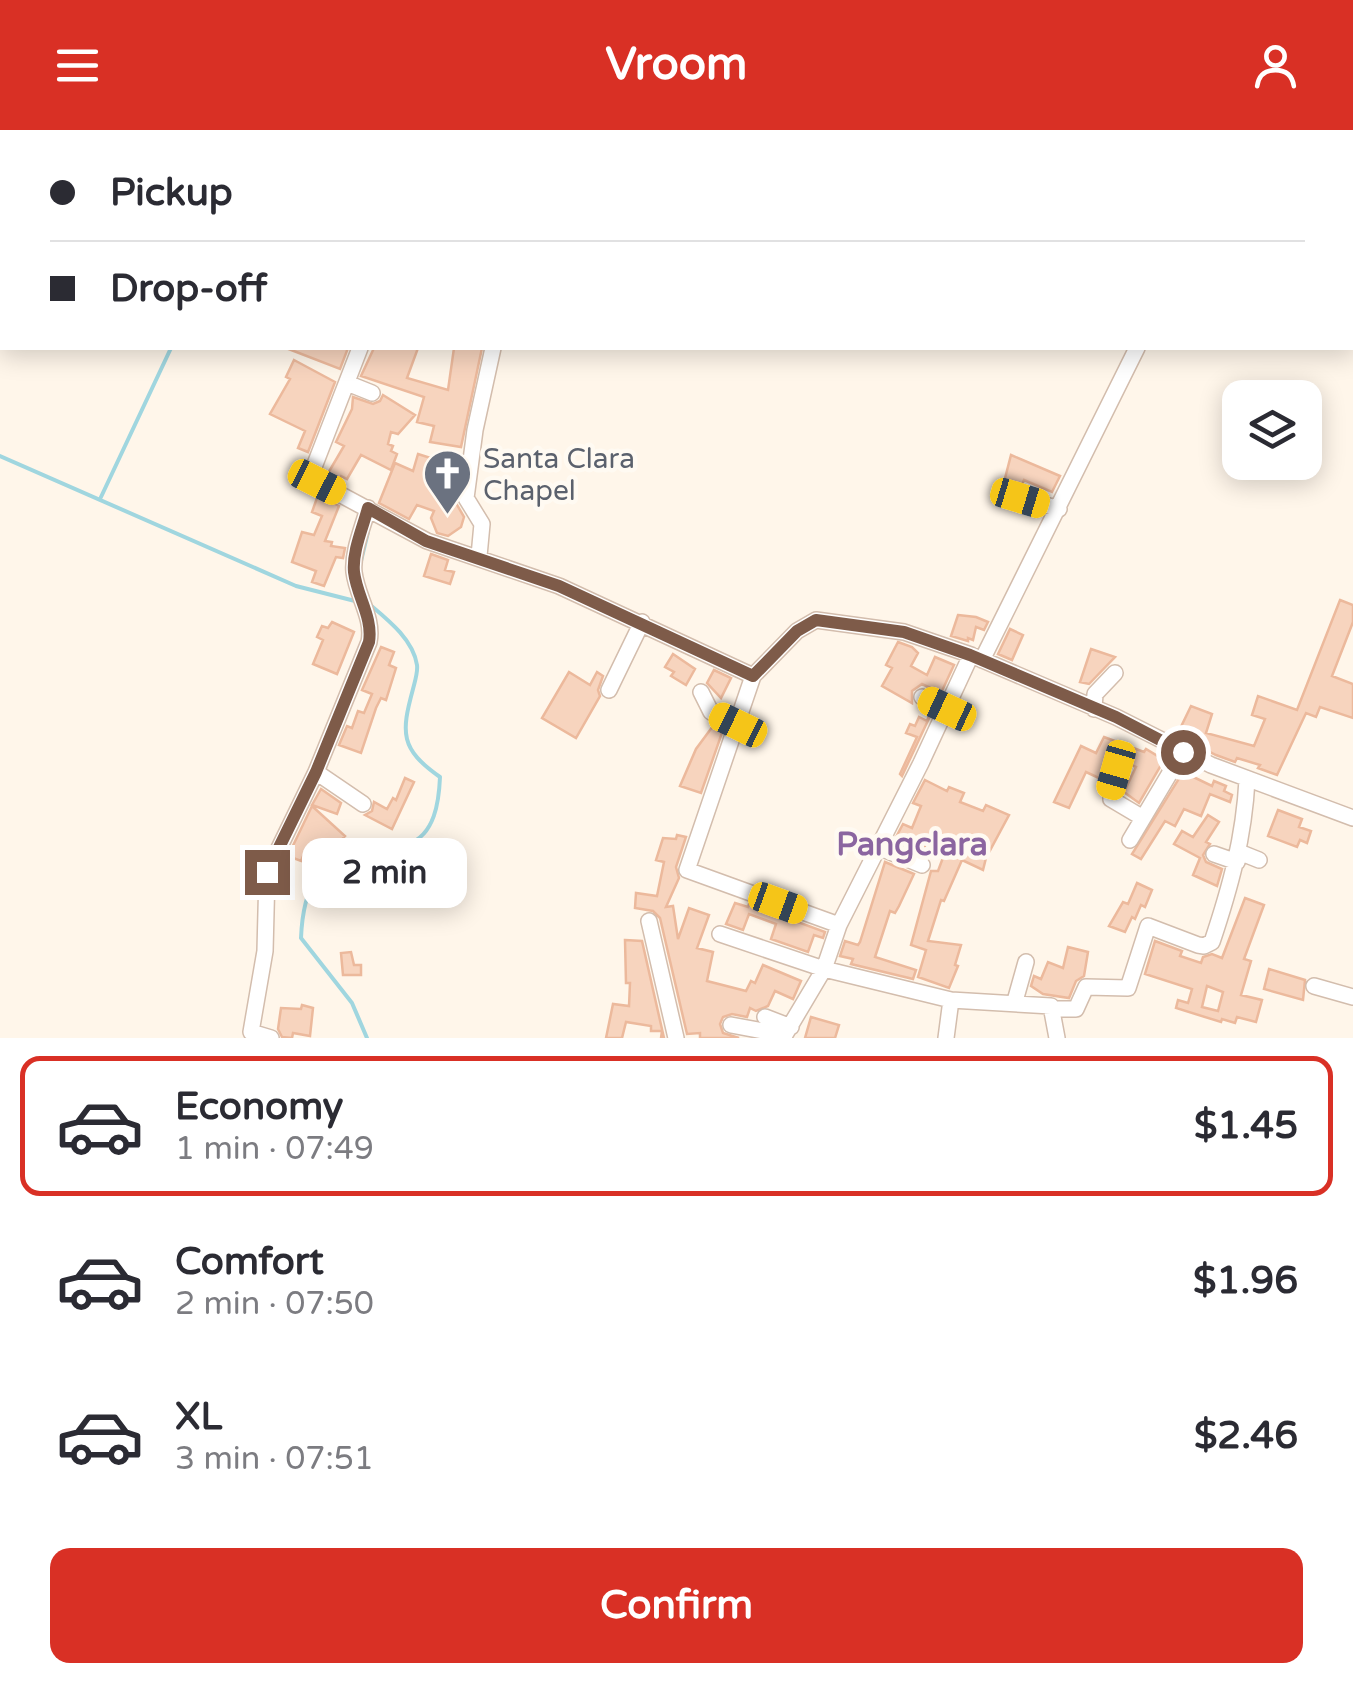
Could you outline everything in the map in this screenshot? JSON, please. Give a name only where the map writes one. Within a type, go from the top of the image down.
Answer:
[{"type":"street","points":[[359,350],[312,472],[317,482],[426,541],[479,556],[642,622],[753,676]]},
{"type":"street","points":[[479,556],[482,524],[466,498],[475,430],[493,350]]},
{"type":"street","points":[[786,1033],[824,968],[840,925],[947,709],[1059,509],[1136,350]]},
{"type":"street","points":[[347,383],[372,393]]},
{"type":"street","points":[[1020,498],[1059,509]]},
{"type":"street","points":[[271,1038],[252,1032],[266,950],[267,872],[316,772],[369,642],[371,630],[358,596],[354,566],[368,508]]},
{"type":"street","points":[[840,925],[688,870],[753,676],[797,631],[816,620],[904,632],[976,657],[1246,780],[1353,818]]},
{"type":"street","points":[[609,690],[642,622]]},
{"type":"street","points":[[1094,709],[1094,696],[1115,673]]},
{"type":"street","points":[[701,692],[711,712],[738,725]]},
{"type":"street","points":[[922,697],[947,709]]},
{"type":"street","points":[[1130,840],[1183,752]]},
{"type":"street","points":[[1116,770],[1111,799],[1143,818]]},
{"type":"street","points":[[316,772],[363,804]]},
{"type":"street","points":[[720,934],[824,968],[951,1000],[1076,1009],[1086,987],[1128,988],[1148,926],[1198,945],[1208,945],[1238,857],[1245,825],[1246,780]]},
{"type":"street","points":[[878,847],[922,865]]},
{"type":"street","points":[[1214,854],[1259,860]]},
{"type":"street","points":[[649,921],[676,1038]]},
{"type":"street","points":[[1015,1002],[1026,962]]},
{"type":"street","points":[[1314,986],[1353,996]]},
{"type":"street","points":[[946,1038],[951,1000]]},
{"type":"street","points":[[1053,1009],[1057,1038]]},
{"type":"street","points":[[765,1017],[786,1033]]},
{"type":"street","points":[[731,1025],[786,1033]]},
{"type":"building","points":[[291,350],[347,350],[340,369]]},
{"type":"building","points":[[373,350],[417,350],[407,378],[448,390],[454,350],[482,350],[461,447],[430,442],[434,426],[417,422],[424,397],[361,376]]},
{"type":"building","points":[[294,360],[335,382],[308,452],[298,448],[305,431],[270,414],[290,379],[286,377]]},
{"type":"building","points":[[383,395],[415,415],[398,434],[391,432],[388,444],[397,454],[391,470],[361,455],[347,479],[327,475],[344,446],[336,442],[352,409],[353,397],[373,404]]},
{"type":"building","points":[[418,454],[437,460],[431,477],[457,483],[456,503],[464,517],[461,527],[448,536],[437,533],[431,518],[434,511],[417,505],[409,519],[379,503],[395,463],[413,471]]},
{"type":"building","points":[[1011,455],[1060,476],[1052,492],[1024,480],[1011,493],[1002,490]]},
{"type":"building","points":[[318,495],[339,506],[325,541],[345,548],[343,558],[336,557],[324,586],[312,582],[316,571],[292,562],[302,532],[314,535],[322,516],[312,512]]},
{"type":"building","points":[[431,554],[448,560],[445,570],[454,572],[450,584],[424,576]]},
{"type":"building","points":[[1340,600],[1353,605],[1353,622],[1332,676],[1353,684],[1353,718],[1320,707],[1316,717],[1306,713],[1277,775],[1258,768],[1260,765],[1216,755],[1177,735],[1191,706],[1212,714],[1206,733],[1254,746],[1265,719],[1252,715],[1258,696],[1297,710]]},
{"type":"building","points":[[958,615],[988,622],[984,630],[976,627],[973,640],[968,641],[951,636]]},
{"type":"building","points":[[332,622],[354,632],[337,674],[313,664],[323,640],[317,637],[322,626],[328,628]]},
{"type":"building","points":[[1010,629],[1023,635],[1012,660],[998,654]]},
{"type":"building","points":[[898,642],[918,653],[911,666],[927,675],[935,657],[954,665],[941,693],[922,684],[912,691],[912,703],[882,686],[892,668],[886,665]]},
{"type":"building","points":[[381,647],[394,652],[389,665],[396,668],[386,700],[381,698],[376,708],[361,753],[339,745],[347,726],[352,728],[358,711],[364,713],[372,694],[362,690]]},
{"type":"building","points":[[1091,649],[1115,657],[1089,684],[1080,682]]},
{"type":"building","points":[[673,654],[695,669],[686,685],[665,667]]},
{"type":"building","points":[[714,670],[731,678],[721,698],[707,683]]},
{"type":"building","points":[[569,672],[590,685],[597,672],[603,676],[600,696],[576,738],[542,718]]},
{"type":"building","points":[[931,714],[902,776],[917,737],[906,733],[910,724],[915,726],[919,717],[927,721]]},
{"type":"building","points":[[713,726],[723,730],[701,793],[680,786],[696,749]]},
{"type":"building","points":[[1104,737],[1144,752],[1146,749],[1164,760],[1139,803],[1124,792],[1136,767],[1117,759],[1107,764],[1103,780],[1086,772],[1069,808],[1054,802],[1081,746],[1096,753]]},
{"type":"building","points":[[1183,772],[1212,786],[1214,781],[1226,786],[1224,791],[1232,795],[1230,802],[1210,794],[1201,816],[1184,809],[1175,826],[1165,821],[1141,859],[1132,854]]},
{"type":"building","points":[[405,778],[414,782],[392,829],[365,815],[372,811],[374,802],[387,809],[393,798],[396,800]]},
{"type":"building","points":[[925,780],[947,791],[949,787],[964,793],[960,802],[983,811],[986,805],[1009,815],[983,870],[962,860],[944,901],[941,900],[928,941],[961,945],[949,988],[918,977],[926,950],[911,945],[931,871],[938,871],[944,855],[938,853],[943,839],[930,834],[922,853],[894,841],[903,824],[912,828],[921,806],[913,803]]},
{"type":"building","points":[[321,789],[341,803],[337,814],[312,805]]},
{"type":"building","points":[[312,806],[345,836],[327,855],[322,852],[312,862],[304,854],[301,861],[288,856]]},
{"type":"building","points":[[1278,810],[1302,819],[1299,827],[1311,831],[1307,843],[1300,840],[1297,847],[1268,836]]},
{"type":"building","points":[[1208,815],[1219,822],[1203,855],[1206,862],[1222,869],[1217,886],[1193,875],[1200,858],[1174,844],[1182,831],[1193,837]]},
{"type":"building","points":[[677,835],[686,837],[676,867],[679,878],[666,907],[673,906],[678,939],[689,908],[709,915],[697,948],[713,952],[707,981],[746,991],[751,981],[755,983],[763,965],[801,981],[793,999],[775,991],[768,1006],[756,1011],[750,1008],[747,1017],[723,1017],[723,1033],[739,1038],[687,1034],[660,918],[653,911],[635,908],[636,893],[657,896],[664,862],[656,860],[663,838],[676,839]]},
{"type":"building","points":[[885,862],[914,874],[895,913],[890,911],[875,957],[916,970],[913,979],[851,964],[853,959],[840,956],[845,941],[858,945],[860,942]]},
{"type":"building","points":[[1137,883],[1152,890],[1145,907],[1141,905],[1125,932],[1109,926],[1123,902],[1128,904]]},
{"type":"building","points":[[1245,898],[1264,905],[1244,959],[1251,961],[1241,995],[1262,1000],[1256,1022],[1237,1017],[1235,1023],[1222,1019],[1221,1022],[1176,1008],[1178,1000],[1188,1003],[1192,989],[1145,974],[1155,941],[1201,963],[1203,957],[1212,954],[1222,958]],"holes":[[[1207,986],[1223,992],[1218,1011],[1202,1007]]]},
{"type":"building","points":[[735,903],[748,907],[749,904],[825,932],[823,938],[814,935],[808,952],[771,939],[776,924],[749,914],[743,930],[726,924]]},
{"type":"building","points":[[625,940],[642,941],[664,1038],[662,1031],[651,1031],[651,1026],[626,1022],[622,1038],[606,1038],[613,1004],[629,1006]]},
{"type":"building","points":[[1068,947],[1088,952],[1084,976],[1076,981],[1069,998],[1043,994],[1031,986],[1034,976],[1041,979],[1048,962],[1063,968]]},
{"type":"building","points":[[351,952],[354,965],[361,965],[361,975],[343,975],[341,953]]},
{"type":"building","points":[[1269,969],[1305,980],[1303,1000],[1264,989]]},
{"type":"building","points":[[302,1005],[313,1008],[310,1036],[293,1033],[292,1038],[282,1037],[278,1029],[281,1008],[301,1009]]},
{"type":"building","points":[[811,1017],[839,1025],[835,1038],[805,1038]]},
{"type":"waterway","points":[[101,497],[170,350]]},
{"type":"waterway","points":[[0,456],[296,586],[355,601]]},
{"type":"waterway","points":[[361,561],[368,532]]},
{"type":"waterway","points":[[367,1038],[352,1003],[301,938],[305,905],[316,878],[337,859],[369,847],[417,840],[430,825],[437,806],[440,777],[417,758],[407,739],[407,717],[417,671],[415,656],[398,630],[368,603]]},
{"type":"place","name":"Santa Clara Chapel","points":[[448,516]]},
{"type":"district","name":"Pangclara","points":[[912,844]]},
{"type":"route","points":[[267,872],[316,772],[369,642],[371,630],[358,596],[354,566],[368,508],[426,541],[559,586],[753,676],[797,631],[816,620],[860,624],[904,632],[970,655],[1116,717],[1183,752]]}]
